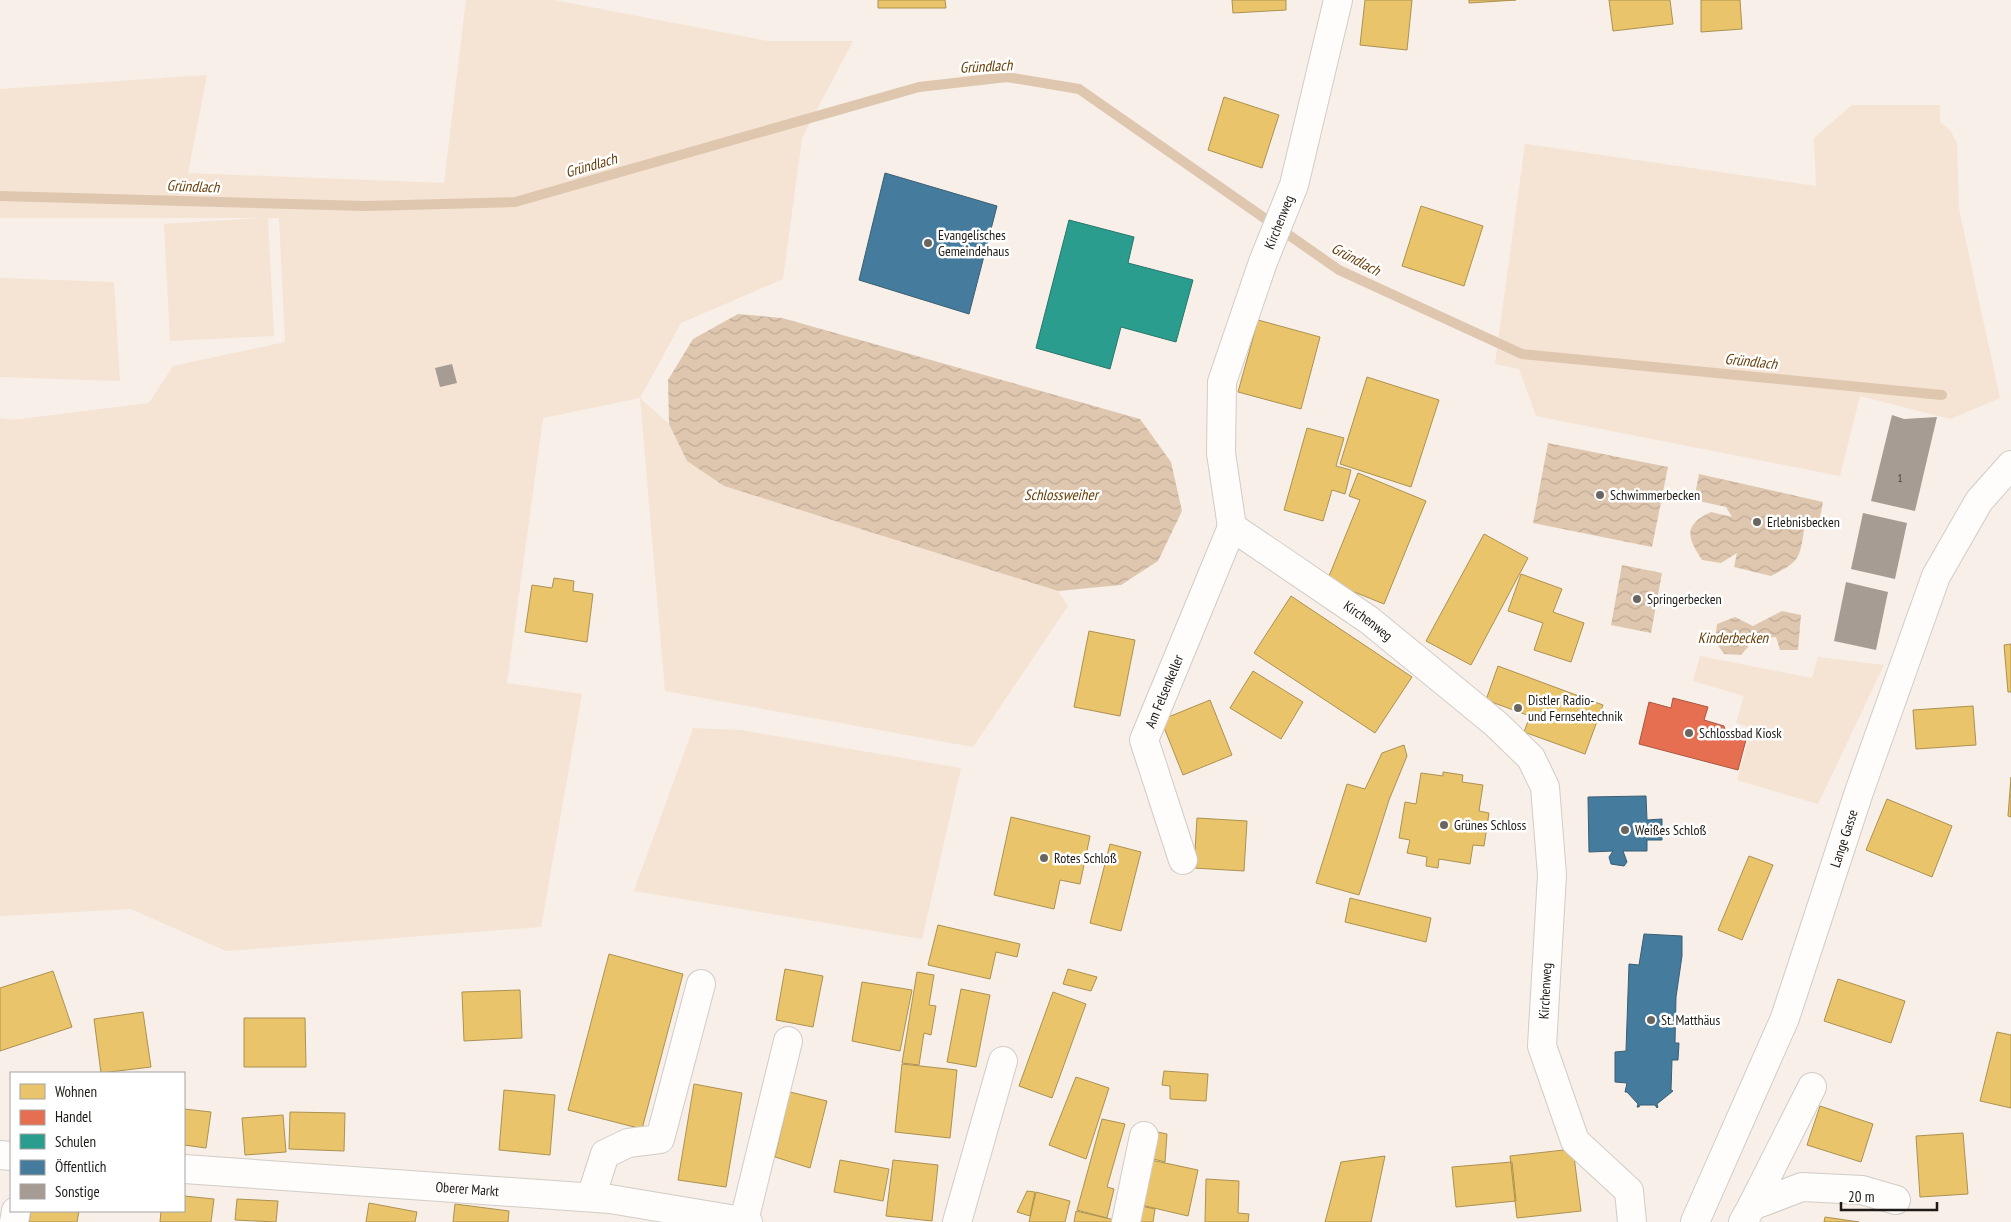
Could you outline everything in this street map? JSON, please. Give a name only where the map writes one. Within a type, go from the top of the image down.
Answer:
[{"type":"street","name":"Kirchenweg","points":[[1338,0],[1294,185],[1263,262],[1222,382],[1221,453],[1232,527],[1368,620],[1496,724],[1531,758],[1545,787],[1552,875],[1542,1046],[1575,1141],[1629,1191],[1632,1222]]},
{"type":"street","name":"Lange Gasse","points":[[1695,1222],[1785,1018],[1859,792],[1936,576],[1980,502],[2011,465]]},
{"type":"street","name":"Am Felsenkeller","points":[[1183,860],[1144,740],[1232,527]]},
{"type":"street","points":[[591,1198],[605,1154],[628,1143],[660,1139],[701,984]]},
{"type":"street","points":[[746,1222],[788,1041]]},
{"type":"street","points":[[957,1222],[1003,1061]]},
{"type":"street","points":[[1748,1214],[1812,1087]]},
{"type":"street","points":[[1126,1222],[1144,1136]]},
{"type":"street","name":"Oberer Markt","points":[[185,1169],[610,1199],[746,1222]]},
{"type":"street","points":[[1748,1214],[1802,1187],[1862,1190],[1896,1200]]},
{"type":"shaded area","points":[[466,0],[554,0],[768,41],[853,41],[802,138],[783,279],[681,323],[640,398],[543,418],[507,683],[582,694],[541,927],[226,951],[131,909],[0,916],[0,418],[13,420],[149,403],[173,366],[285,342],[279,218],[268,218],[274,336],[170,341],[164,224],[262,218],[0,218],[0,89],[207,75],[188,173],[444,183]]},
{"type":"shaded area","points":[[1852,105],[1940,105],[1940,122],[1950,130],[1957,143],[1959,209],[2000,398],[1950,419],[1860,396],[1840,476],[1536,416],[1519,369],[1495,364],[1525,144],[1816,186],[1814,138]]},
{"type":"shaded area","points":[[0,278],[114,282],[120,381],[0,377]]},
{"type":"shaded area","points":[[640,398],[669,424],[687,461],[724,486],[1058,591],[1068,606],[973,747],[665,691]]},
{"type":"shaded area","points":[[1700,656],[1812,678],[1818,657],[1884,665],[1818,804],[1737,780],[1752,728],[1736,723],[1744,696],[1693,681]]},
{"type":"shaded area","points":[[693,728],[740,730],[961,768],[922,939],[634,891]]},
{"type":"water","name":"Schlossweiher","points":[[738,314],[782,318],[1140,419],[1171,462],[1182,511],[1158,561],[1121,585],[1058,591],[724,486],[687,461],[669,424],[668,380],[693,339]]},
{"type":"water","name":"Schwimmerbecken","points":[[1548,443],[1668,467],[1652,547],[1533,523]]},
{"type":"water","name":"Erlebnisbecken","points":[[1699,474],[1823,502],[1818,528],[1805,525],[1800,552],[1794,562],[1771,576],[1734,567],[1737,553],[1721,563],[1702,560],[1693,545],[1690,532],[1692,527],[1702,517],[1711,512],[1732,517],[1726,507],[1694,500]]},
{"type":"water","name":"Springerbecken","points":[[1622,565],[1662,573],[1651,633],[1611,625]]},
{"type":"water","name":"Kinderbecken","points":[[1782,611],[1801,615],[1798,650],[1780,650],[1776,637],[1755,639],[1741,655],[1724,654],[1715,641],[1717,624],[1735,617],[1753,626]]},
{"type":"building: Wohnen","points":[[878,0],[945,0],[946,8],[878,8]]},
{"type":"building: Wohnen","points":[[1232,0],[1286,0],[1286,10],[1233,13]]},
{"type":"building: Wohnen","points":[[1365,0],[1412,0],[1407,50],[1360,45]]},
{"type":"building: Wohnen","points":[[1469,0],[1516,0],[1469,3]]},
{"type":"building: Wohnen","points":[[1609,0],[1670,0],[1673,24],[1613,31]]},
{"type":"building: Wohnen","points":[[1701,0],[1740,0],[1742,29],[1701,32]]},
{"type":"building: Wohnen","points":[[1224,97],[1279,115],[1262,168],[1208,150]]},
{"type":"building: Wohnen","points":[[1421,206],[1483,226],[1464,286],[1402,266]]},
{"type":"building: Wohnen","points":[[1258,320],[1320,337],[1301,409],[1238,392]]},
{"type":"building: Wohnen","points":[[1367,377],[1439,400],[1411,487],[1340,464]]},
{"type":"building: Wohnen","points":[[1307,428],[1344,438],[1336,466],[1351,470],[1345,494],[1332,490],[1323,521],[1284,510]]},
{"type":"building: Wohnen","points":[[1358,473],[1426,501],[1384,604],[1327,581],[1360,500],[1349,496]]},
{"type":"building: Wohnen","points":[[1484,534],[1528,558],[1471,665],[1426,641]]},
{"type":"building: Wohnen","points":[[1521,574],[1562,589],[1553,612],[1584,623],[1571,662],[1534,650],[1543,623],[1508,611]]},
{"type":"building: Wohnen","points":[[554,578],[574,581],[573,591],[593,594],[587,642],[525,632],[532,585],[552,588]]},
{"type":"building: Wohnen","points":[[1291,596],[1412,677],[1375,733],[1254,653]]},
{"type":"building: Wohnen","points":[[1089,631],[1135,640],[1120,716],[1074,707]]},
{"type":"building: Wohnen","points":[[2011,644],[2011,692],[2008,692],[2004,645]]},
{"type":"building: Wohnen","points":[[1498,666],[1603,705],[1585,754],[1524,732],[1530,716],[1486,700]]},
{"type":"building: Wohnen","points":[[1253,671],[1303,702],[1281,739],[1230,708]]},
{"type":"building: Wohnen","points":[[1210,700],[1232,755],[1183,775],[1161,720]]},
{"type":"building: Wohnen","points":[[1973,706],[1976,745],[1916,749],[1913,710]]},
{"type":"building: Wohnen","points":[[1404,745],[1407,756],[1389,800],[1359,895],[1316,883],[1347,784],[1365,789],[1382,753]]},
{"type":"building: Wohnen","name":"Grünes Schloss","points":[[1443,772],[1463,775],[1462,782],[1483,785],[1479,811],[1489,813],[1484,846],[1473,845],[1470,864],[1439,859],[1438,868],[1426,866],[1427,857],[1407,853],[1410,840],[1399,838],[1405,802],[1416,804],[1421,773],[1443,776]]},
{"type":"building: Wohnen","points":[[2011,777],[2011,817],[2008,816]]},
{"type":"building: Wohnen","points":[[1887,799],[1952,826],[1932,877],[1866,850]]},
{"type":"building: Wohnen","name":"Rotes Schloß","points":[[1011,817],[1090,836],[1080,884],[1060,880],[1054,909],[994,895]]},
{"type":"building: Wohnen","points":[[1197,818],[1247,821],[1244,871],[1194,868]]},
{"type":"building: Wohnen","points":[[1110,844],[1141,852],[1121,931],[1090,923]]},
{"type":"building: Wohnen","points":[[1749,856],[1773,865],[1742,940],[1718,930]]},
{"type":"building: Wohnen","points":[[1350,898],[1431,918],[1426,942],[1345,922]]},
{"type":"building: Wohnen","points":[[938,925],[1020,944],[1017,957],[996,952],[990,979],[928,965]]},
{"type":"building: Wohnen","points":[[609,954],[683,974],[642,1129],[568,1110]]},
{"type":"building: Wohnen","points":[[785,969],[823,976],[813,1027],[776,1020]]},
{"type":"building: Wohnen","points":[[1068,969],[1097,977],[1091,991],[1063,984]]},
{"type":"building: Wohnen","points":[[53,971],[72,1027],[0,1051],[0,988]]},
{"type":"building: Wohnen","points":[[917,972],[934,975],[929,1005],[936,1006],[931,1035],[924,1033],[919,1065],[902,1063]]},
{"type":"building: Wohnen","points":[[1838,979],[1905,1001],[1891,1043],[1824,1021]]},
{"type":"building: Wohnen","points":[[862,982],[912,990],[900,1051],[852,1041]]},
{"type":"building: Wohnen","points":[[961,989],[990,995],[976,1067],[947,1062]]},
{"type":"building: Wohnen","points":[[520,990],[522,1038],[464,1041],[462,992]]},
{"type":"building: Wohnen","points":[[1053,992],[1086,1004],[1052,1098],[1019,1086]]},
{"type":"building: Wohnen","points":[[143,1012],[151,1067],[101,1072],[94,1019]]},
{"type":"building: Wohnen","points":[[244,1018],[305,1018],[306,1067],[244,1067]]},
{"type":"building: Wohnen","points":[[1997,1032],[2011,1035],[2011,1108],[1980,1101]]},
{"type":"building: Wohnen","points":[[902,1064],[957,1070],[950,1138],[895,1132]]},
{"type":"building: Wohnen","points":[[1164,1071],[1208,1074],[1206,1101],[1170,1099],[1170,1086],[1162,1085]]},
{"type":"building: Wohnen","points":[[1076,1077],[1109,1088],[1086,1159],[1049,1145]]},
{"type":"building: Wohnen","points":[[694,1084],[742,1093],[726,1187],[678,1180]]},
{"type":"building: Wohnen","points":[[504,1090],[555,1095],[550,1155],[499,1150]]},
{"type":"building: Wohnen","points":[[790,1092],[827,1101],[810,1168],[775,1157]]},
{"type":"building: Wohnen","points":[[1820,1106],[1873,1124],[1861,1162],[1807,1145]]},
{"type":"building: Wohnen","points":[[185,1109],[211,1112],[206,1148],[185,1145]]},
{"type":"building: Wohnen","points":[[290,1112],[345,1113],[344,1151],[289,1149]]},
{"type":"building: Wohnen","points":[[283,1115],[286,1152],[245,1155],[242,1118]]},
{"type":"building: Wohnen","points":[[1102,1119],[1125,1124],[1107,1187],[1114,1189],[1107,1218],[1077,1210]]},
{"type":"building: Wohnen","points":[[1153,1131],[1167,1134],[1165,1162],[1150,1158]]},
{"type":"building: Wohnen","points":[[1963,1133],[1968,1194],[1920,1197],[1916,1136]]},
{"type":"building: Wohnen","points":[[1573,1149],[1581,1211],[1517,1218],[1510,1156]]},
{"type":"building: Wohnen","points":[[1385,1156],[1371,1222],[1325,1222],[1341,1162]]},
{"type":"building: Wohnen","points":[[840,1160],[889,1169],[883,1201],[834,1192]]},
{"type":"building: Wohnen","points":[[893,1160],[938,1165],[932,1221],[886,1216]]},
{"type":"building: Wohnen","points":[[1151,1160],[1198,1170],[1188,1216],[1141,1205]]},
{"type":"building: Wohnen","points":[[1512,1162],[1516,1201],[1456,1207],[1452,1167]]},
{"type":"building: Wohnen","points":[[1206,1179],[1239,1181],[1238,1213],[1249,1214],[1248,1222],[1205,1222]]},
{"type":"building: Wohnen","points":[[1027,1191],[1035,1192],[1030,1216],[1017,1212]]},
{"type":"building: Wohnen","points":[[1036,1192],[1070,1201],[1065,1222],[1029,1222]]},
{"type":"building: Wohnen","points":[[185,1196],[214,1199],[211,1222],[160,1222],[161,1212],[185,1212]]},
{"type":"building: Wohnen","points":[[237,1199],[278,1201],[276,1222],[235,1220]]},
{"type":"building: Wohnen","points":[[369,1203],[417,1212],[415,1222],[366,1222]]},
{"type":"building: Wohnen","points":[[455,1204],[509,1211],[508,1222],[453,1222]]},
{"type":"building: Wohnen","points":[[1141,1206],[1155,1209],[1153,1222],[1138,1222]]},
{"type":"building: Wohnen","points":[[1076,1211],[1119,1221],[1119,1222],[1074,1222]]},
{"type":"building: Wohnen","points":[[31,1212],[79,1212],[77,1222],[29,1222]]},
{"type":"building: Wohnen","points":[[1825,1217],[1859,1222],[1824,1222]]},
{"type":"building: Handel","name":"Schlossbad Kiosk","points":[[1673,698],[1708,707],[1704,720],[1724,726],[1725,730],[1747,736],[1738,770],[1639,744],[1649,702],[1671,708]]},
{"type":"building: Schulen","points":[[1069,220],[1134,237],[1128,263],[1193,280],[1176,342],[1121,327],[1110,369],[1036,348]]},
{"type":"building: Öffentlich","name":"Evangelisches Gemeindehaus","points":[[885,173],[997,206],[969,314],[859,280]]},
{"type":"building: Öffentlich","name":"Weißes Schloß","points":[[1646,796],[1647,820],[1662,819],[1662,840],[1647,840],[1647,851],[1623,851],[1627,862],[1624,866],[1611,864],[1609,857],[1613,851],[1589,852],[1588,797]]},
{"type":"building: Öffentlich","name":"St. Matthäus","points":[[1644,934],[1682,936],[1682,956],[1676,997],[1675,1043],[1679,1043],[1678,1060],[1672,1060],[1671,1090],[1673,1091],[1657,1104],[1657,1108],[1655,1105],[1640,1105],[1637,1107],[1638,1104],[1625,1092],[1627,1083],[1615,1082],[1615,1052],[1626,1051],[1629,964],[1639,965]]},
{"type":"building: Sonstige","points":[[452,364],[457,383],[440,387],[435,368]]},
{"type":"building: Sonstige","points":[[1892,415],[1904,419],[1937,417],[1915,511],[1871,501]]},
{"type":"building: Sonstige","points":[[1863,513],[1907,523],[1895,579],[1851,569]]},
{"type":"building: Sonstige","points":[[1846,582],[1888,592],[1876,650],[1834,641]]},
{"type":"waterway","name":"Gründlach","points":[[0,196],[366,206],[515,202],[919,87],[1007,77],[1079,89],[1339,270],[1522,354],[1942,395]]},
{"type":"place","name":"Evangelisches Gemeindehaus","points":[[928,243]]},
{"type":"place","name":"Schwimmerbecken","points":[[1600,495]]},
{"type":"place","name":"Erlebnisbecken","points":[[1757,522]]},
{"type":"place","name":"Springerbecken","points":[[1637,599]]},
{"type":"place","name":"Distler Radio- und Fernsehtechnik","points":[[1518,708]]},
{"type":"place","name":"Schlossbad Kiosk","points":[[1689,733]]},
{"type":"place","name":"Grünes Schloss","points":[[1444,825]]},
{"type":"place","name":"Weißes Schloß","points":[[1625,830]]},
{"type":"place","name":"Rotes Schloß","points":[[1044,858]]},
{"type":"place","name":"St. Matthäus","points":[[1651,1020]]}]
